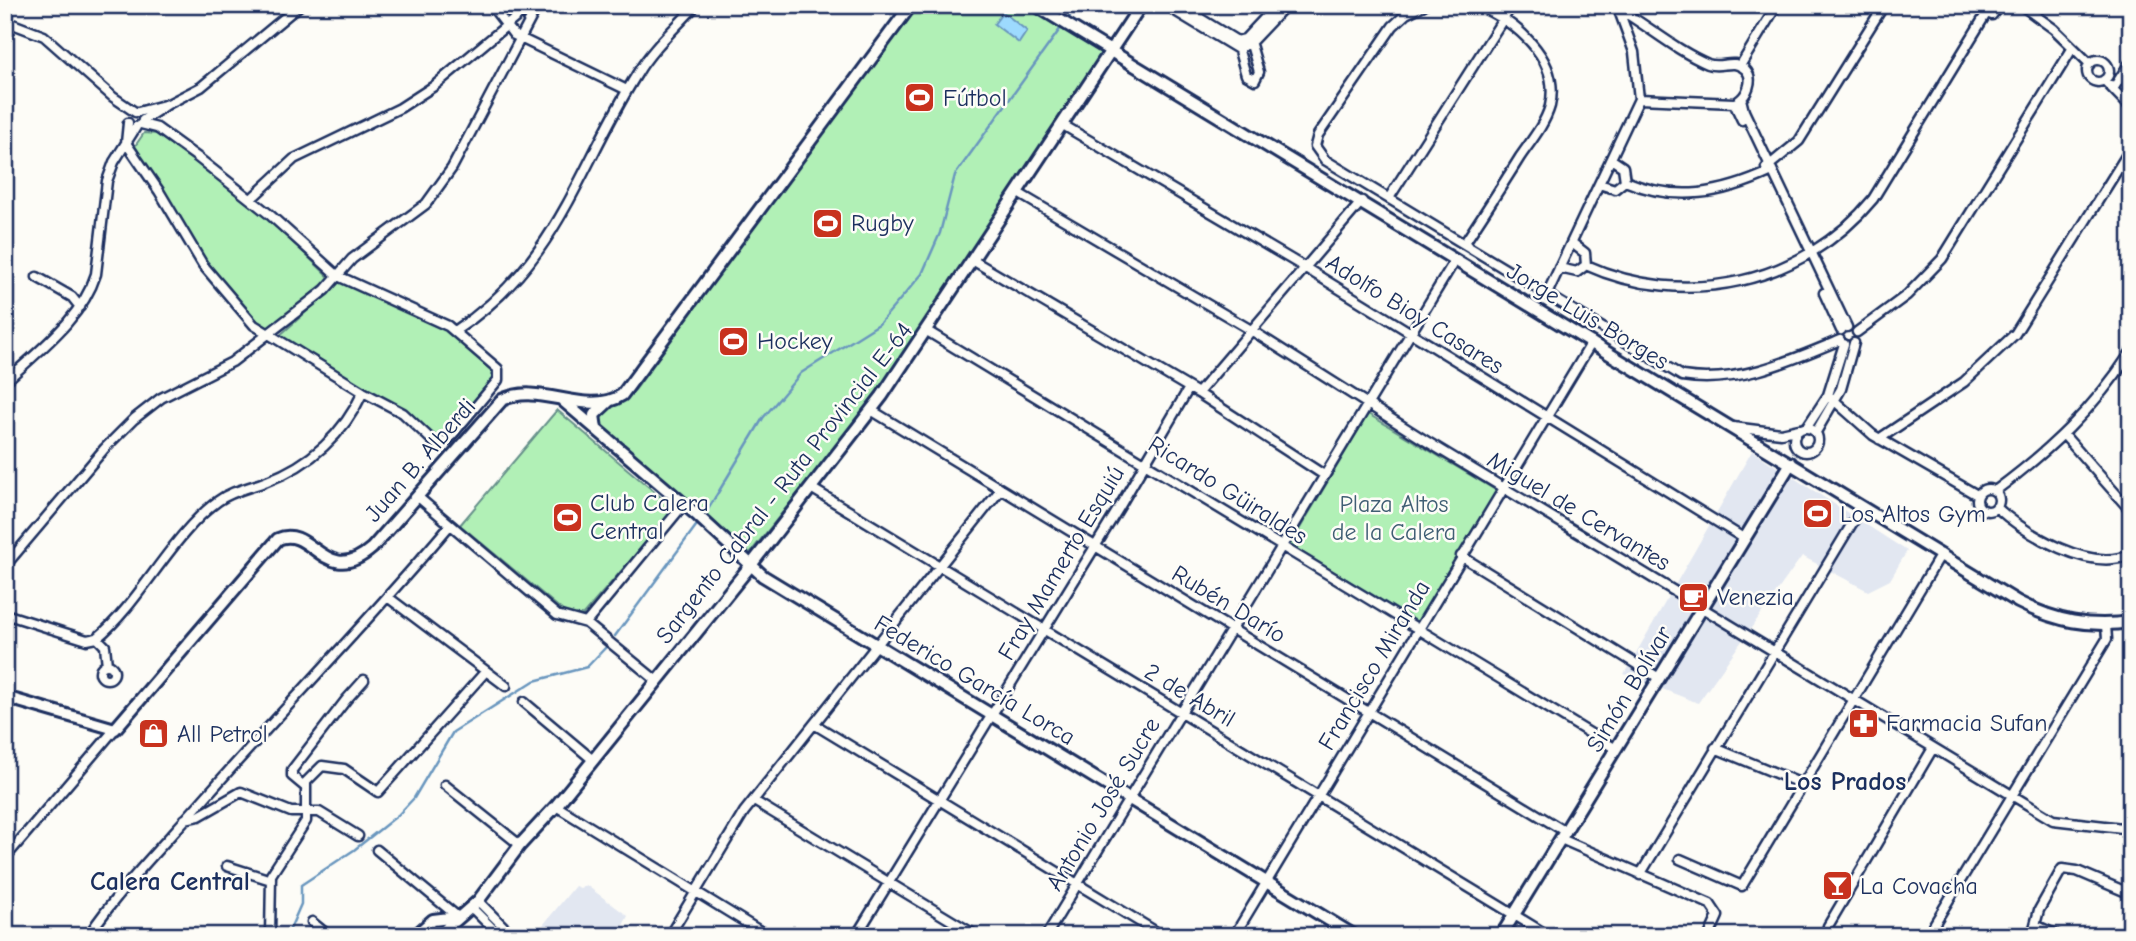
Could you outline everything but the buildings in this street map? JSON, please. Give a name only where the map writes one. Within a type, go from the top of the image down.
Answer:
[{"type":"street","points":[[5,382],[80,307],[96,274],[109,173],[135,120],[201,87],[300,5]]},
{"type":"street","points":[[491,5],[506,26],[521,38],[627,90]]},
{"type":"street","points":[[251,199],[294,159],[400,108],[427,91],[531,5]]},
{"type":"street","points":[[5,566],[105,448],[134,419],[161,398],[222,368],[267,335],[326,290],[352,259],[432,198],[452,169],[538,5]]},
{"type":"street","points":[[455,331],[500,297],[545,244],[627,90],[649,57],[696,5]]},
{"type":"street","points":[[596,429],[594,415],[601,405],[626,391],[645,368],[911,5]]},
{"type":"street","name":"Jorge Luis Borges","points":[[1035,5],[2036,611],[2073,623],[2106,625],[2131,622]]},
{"type":"street","name":"Sargento Cabral - Ruta Provincial E-64","points":[[438,936],[475,904],[520,845],[556,806],[751,565],[871,410],[974,261],[1141,5]]},
{"type":"street","points":[[1250,39],[1277,5]]},
{"type":"street","points":[[1238,45],[1250,39],[1286,5]]},
{"type":"street","points":[[1424,5],[1406,14],[1393,26],[1318,135],[1318,152],[1325,160],[1682,376],[1702,378],[1748,373],[1846,343],[1906,295],[1942,259],[2072,49]]},
{"type":"street","points":[[1464,244],[1541,126],[1550,104],[1548,71],[1538,50],[1503,20],[1476,5]]},
{"type":"street","points":[[1390,198],[1513,5]]},
{"type":"street","points":[[1740,66],[1777,5]]},
{"type":"street","points":[[1625,181],[1654,191],[1682,196],[1718,192],[1769,170],[1799,141],[1888,5]]},
{"type":"street","points":[[2021,5],[2054,29],[2090,64]]},
{"type":"street","points":[[1176,7],[1238,45],[1245,75],[1255,80],[1259,72],[1250,39]]},
{"type":"street","points":[[1617,7],[1707,64],[1740,66]]},
{"type":"street","points":[[1546,294],[1639,99],[1638,68],[1628,32],[1617,7]]},
{"type":"street","points":[[1586,265],[1641,284],[1706,287],[1768,274],[1809,255],[1849,224],[1878,191],[1984,9],[1992,15],[2001,7]]},
{"type":"street","points":[[5,21],[44,36],[135,120],[157,128],[251,199],[338,276],[455,331],[498,369],[500,376],[447,441],[435,443],[403,413],[267,335],[243,313],[203,265],[159,191],[125,143]]},
{"type":"street","points":[[1628,32],[1632,24],[1642,23]]},
{"type":"street","points":[[2090,64],[2096,61],[2106,64],[2109,71],[2104,80]]},
{"type":"street","points":[[2113,89],[2131,61]]},
{"type":"street","points":[[2090,64],[2089,77],[2094,81],[2104,80]]},
{"type":"street","points":[[1738,101],[1750,80],[1740,66]]},
{"type":"street","points":[[2104,80],[2131,107]]},
{"type":"street","points":[[1639,99],[1738,101]]},
{"type":"street","points":[[1738,101],[1844,328],[1846,376],[1817,421],[1817,445],[1811,451],[1797,448],[1793,438],[1803,428]]},
{"type":"street","name":"Adolfo Bioy Casares","points":[[1063,125],[1304,267],[1745,539]]},
{"type":"street","points":[[1879,439],[1964,382],[2015,334],[2131,148]]},
{"type":"street","points":[[1611,159],[1623,167],[1625,181]]},
{"type":"street","points":[[1599,184],[1615,189],[1625,181]]},
{"type":"street","name":"Miguel de Cervantes","points":[[1018,193],[1251,330],[1503,487],[2053,820],[2131,830]]},
{"type":"street","points":[[1198,393],[1362,201]]},
{"type":"street","points":[[1572,243],[1585,253],[1586,265]]},
{"type":"street","name":"Antonio José Sucre","points":[[1045,936],[1455,260]]},
{"type":"street","points":[[974,261],[1198,393],[1324,475]]},
{"type":"street","points":[[1559,268],[1577,272],[1586,265]]},
{"type":"street","points":[[37,277],[72,297],[80,307]]},
{"type":"street","points":[[1844,328],[1857,332]]},
{"type":"street","name":"Ricardo Güiraldes","points":[[927,331],[1616,749]]},
{"type":"street","name":"Francisco Miranda","points":[[1234,936],[1592,342]]},
{"type":"street","points":[[1996,491],[2064,435],[2099,398],[2131,352]]},
{"type":"street","name":"Fray Mamerto Esquiú","points":[[856,936],[1189,388]]},
{"type":"street","points":[[5,614],[87,640],[97,638],[210,507],[238,490],[284,474],[316,454],[341,429],[363,392]]},
{"type":"street","name":"Juan B. Alberdi","points":[[5,858],[278,539],[294,538],[326,559],[350,562],[372,548],[502,400],[520,394],[594,403],[611,401]]},
{"type":"street","points":[[1831,398],[1879,439],[1977,495]]},
{"type":"street","name":"Federico García Lorca","points":[[560,399],[684,504],[763,576],[1355,936]]},
{"type":"street","name":"Rubén Darío","points":[[871,410],[1368,711],[1563,835],[1640,874],[1710,904],[1717,910],[1717,922],[1709,936]]},
{"type":"street","points":[[1731,427],[1781,433],[1803,428],[1817,421]]},
{"type":"street","points":[[1803,428],[1816,432]]},
{"type":"street","points":[[2064,435],[2131,512]]},
{"type":"street","name":"Simón Bolívar","points":[[1501,936],[1745,539],[1791,463],[1797,448]]},
{"type":"street","name":"Simón Bolívar","points":[[1791,463],[1811,451]]},
{"type":"street","name":"2 de Abril","points":[[811,488],[1549,936]]},
{"type":"street","points":[[1977,495],[1986,488],[1996,491]]},
{"type":"street","points":[[669,936],[754,801],[1001,489]]},
{"type":"street","points":[[1996,491],[1999,501],[1996,508]]},
{"type":"street","points":[[1977,495],[1978,505],[1983,510],[1996,508],[2079,557],[2103,561],[2131,554]]},
{"type":"street","points":[[418,497],[557,615],[586,623],[657,681]]},
{"type":"street","points":[[586,623],[684,504]]},
{"type":"street","points":[[1640,874],[1862,507]]},
{"type":"street","points":[[88,936],[120,891],[314,675],[388,598],[450,525]]},
{"type":"street","points":[[1681,859],[1742,886],[1941,554]]},
{"type":"street","points":[[1461,556],[1659,678]]},
{"type":"street","points":[[388,598],[506,686]]},
{"type":"street","points":[[1927,936],[2107,639],[2106,625]]},
{"type":"street","points":[[97,638],[105,646],[107,665]]},
{"type":"street","points":[[304,786],[322,766],[344,769],[375,792],[381,790],[486,671]]},
{"type":"street","points":[[270,936],[273,870],[306,821],[304,786],[292,776],[292,770],[364,680]]},
{"type":"street","points":[[5,697],[115,729]]},
{"type":"street","points":[[524,702],[593,760]]},
{"type":"street","points":[[814,724],[1163,936]]},
{"type":"street","points":[[1715,748],[1802,784]]},
{"type":"street","points":[[1826,936],[1828,926],[1933,748]]},
{"type":"street","points":[[445,785],[520,845]]},
{"type":"street","points":[[186,819],[199,816],[241,792],[291,813],[319,812],[358,836]]},
{"type":"street","points":[[754,801],[977,936]]},
{"type":"street","points":[[556,806],[768,936]]},
{"type":"street","points":[[377,850],[458,917]]},
{"type":"street","points":[[227,866],[271,880]]},
{"type":"street","points":[[2032,936],[2059,871],[2077,871],[2131,894]]},
{"type":"street","points":[[475,904],[500,936]]},
{"type":"street","points":[[475,904],[513,936]]},
{"type":"street","name":"Sargento Cabral - Ruta Provincial E-64","points":[[415,936],[433,920],[458,917]]},
{"type":"street","points":[[312,922],[329,936]]},
{"type":"street","points":[[2035,925],[2059,936]]},
{"type":"shaded area","points":[[1752,451],[1907,551],[1890,580],[1868,591],[1802,556],[1698,703],[1624,674]]},
{"type":"shaded area","points":[[586,885],[628,916],[621,929],[627,936],[534,936],[575,886],[580,888]]},
{"type":"green space","points":[[915,5],[1026,5],[1100,50],[1101,56],[869,404],[750,553],[597,422],[604,412],[635,390]]},
{"type":"green space","points":[[144,133],[157,134],[252,203],[330,278],[271,328],[255,319],[218,276],[160,188],[135,146]]},
{"type":"green space","points":[[341,281],[450,332],[496,374],[443,439],[437,440],[407,413],[278,337]]},
{"type":"green space","name":"Club Calera Central","points":[[557,410],[675,509],[583,615],[569,616],[460,525]]},
{"type":"green space","name":"Plaza Altos de la Calera","points":[[1368,414],[1497,491],[1418,622],[1290,545]]},
{"type":"water","points":[[1003,12],[1027,31],[1019,43],[994,24]]},
{"type":"waterway","points":[[1067,20],[1077,5]]},
{"type":"waterway","points":[[704,516],[763,418],[801,373],[879,324],[922,274],[940,233],[955,175],[1063,25]]},
{"type":"waterway","points":[[615,636],[696,526]]},
{"type":"waterway","points":[[287,936],[301,904],[301,885],[354,850],[398,815],[414,798],[453,732],[534,681],[587,667],[607,646]]},
{"type":"place","name":"Fútbol","points":[[920,98]]},
{"type":"place","name":"Rugby","points":[[828,223]]},
{"type":"place","name":"Hockey","points":[[734,341]]},
{"type":"place","name":"Los Altos Gym","points":[[1817,514]]},
{"type":"place","name":"Club Calera Central","points":[[567,517]]},
{"type":"place","name":"Venezia","points":[[1694,597]]},
{"type":"place","name":"Farmacia Sufan","points":[[1863,723]]},
{"type":"place","name":"All Petrol","points":[[154,734]]},
{"type":"place","name":"La Covacha","points":[[1837,886]]},
{"type":"district","name":"Los Prados","points":[[1845,781]]},
{"type":"district","name":"Calera Central","points":[[170,881]]}]
